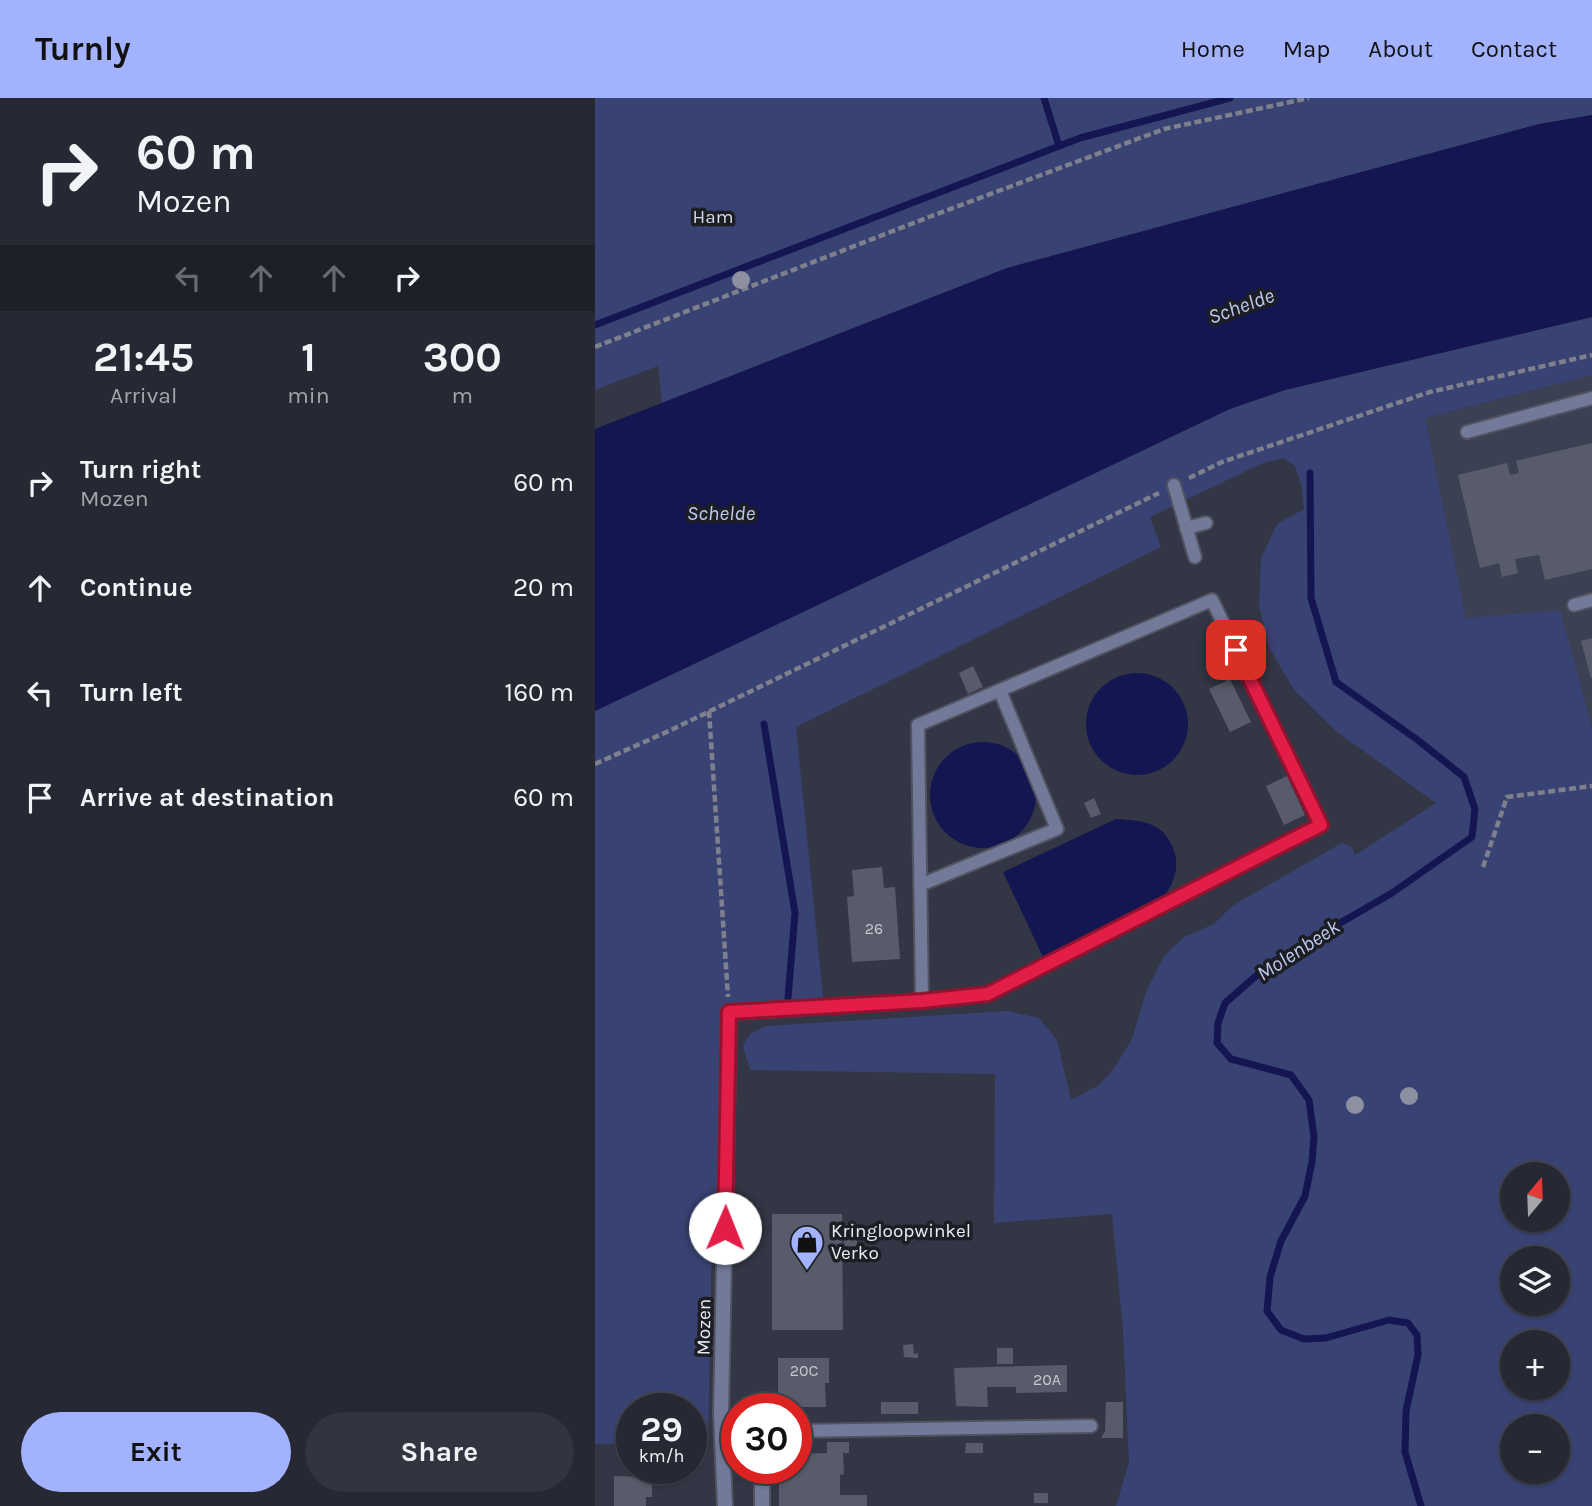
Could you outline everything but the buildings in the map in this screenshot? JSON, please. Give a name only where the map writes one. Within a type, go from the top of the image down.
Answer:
[{"type":"street","points":[[729,1012],[803,1008]]},
{"type":"street","name":"Mozen","points":[[729,1012],[729,1393]]},
{"type":"street","name":"Mozen","points":[[725,1506],[726,1484]]},
{"type":"street","points":[[762,1484],[762,1506]]},
{"type":"lane","points":[[1467,432],[1592,398]]},
{"type":"lane","points":[[1174,485],[1195,557]]},
{"type":"lane","points":[[1186,528],[1206,523]]},
{"type":"lane","points":[[803,1008],[922,1001],[988,994],[1321,825],[1212,600],[918,725],[922,1001]]},
{"type":"lane","points":[[1574,605],[1592,600]]},
{"type":"lane","points":[[920,885],[1057,829],[1000,691]]},
{"type":"lane","points":[[812,1431],[1091,1426]]},
{"type":"path","points":[[595,347],[929,216],[1164,130],[1308,98]]},
{"type":"path","points":[[595,764],[1222,462],[1430,392],[1592,355]]},
{"type":"path","points":[[709,711],[729,1012]]},
{"type":"path","points":[[1483,867],[1507,797],[1592,786]]},
{"type":"shaded area","points":[[1592,375],[1592,727],[1559,610],[1466,619],[1425,418]]},
{"type":"green space","name":"Ham","points":[[595,98],[1592,98],[1592,115],[1539,124],[1007,268],[662,403],[658,366],[595,390]]},
{"type":"green space","points":[[1592,317],[1592,375],[1425,418],[1466,618],[1560,610],[1592,727],[1592,1506],[1116,1506],[1129,1462],[1123,1330],[1112,1214],[994,1223],[995,1074],[750,1070],[743,1046],[750,1034],[766,1026],[1007,1011],[1039,1018],[1057,1040],[1071,1100],[1099,1085],[1113,1070],[1132,1039],[1146,992],[1164,956],[1184,937],[1214,924],[1232,906],[1342,843],[1352,847],[1355,855],[1436,803],[1336,731],[1294,690],[1269,647],[1259,606],[1261,558],[1277,524],[1304,509],[1301,484],[1295,466],[1283,458],[1263,463],[1150,517],[1161,547],[796,727],[824,1007],[729,1012],[725,1228],[712,1236],[708,1441],[707,1393],[616,1393],[616,1443],[595,1444],[595,711],[1229,409],[1285,390]]},
{"type":"water","name":"Schelde","points":[[1592,115],[1592,317],[1285,390],[1230,409],[595,711],[595,429],[1007,268],[1539,124]]},
{"type":"water","points":[[1137,673],[1157,677],[1173,688],[1184,704],[1188,724],[1184,744],[1173,760],[1157,771],[1137,775],[1117,771],[1101,760],[1090,744],[1086,724],[1090,704],[1101,688],[1117,677]]},
{"type":"water","points":[[983,742],[1003,746],[1020,758],[1032,775],[1036,795],[1032,815],[1020,832],[1003,844],[983,848],[963,844],[946,832],[934,815],[930,795],[934,775],[946,758],[963,746]]},
{"type":"water","points":[[1116,819],[1143,822],[1163,832],[1175,854],[1175,874],[1171,886],[1163,897],[1140,914],[1043,957],[1003,872]]},
{"type":"waterway","points":[[1044,98],[1059,146]]},
{"type":"waterway","points":[[595,325],[1080,138],[1230,98]]},
{"type":"waterway","name":"Molenbeek","points":[[1310,473],[1311,598],[1336,682],[1464,777],[1475,809],[1472,837],[1392,893],[1271,963],[1225,1003],[1218,1023],[1217,1043],[1231,1059],[1291,1075],[1309,1100],[1314,1137],[1312,1162],[1305,1196],[1281,1241],[1270,1277],[1267,1311],[1281,1330],[1304,1339],[1326,1338],[1389,1320],[1408,1323],[1417,1335],[1418,1355],[1406,1411],[1405,1452],[1421,1506]]},
{"type":"waterway","points":[[764,724],[795,913],[788,998]]},
{"type":"place","name":"Kringloopwinkel Verko","points":[[807,1272]]},
{"type":"route","points":[[725,1228],[729,1012],[922,1001],[988,994],[1321,825],[1236,650]]}]
